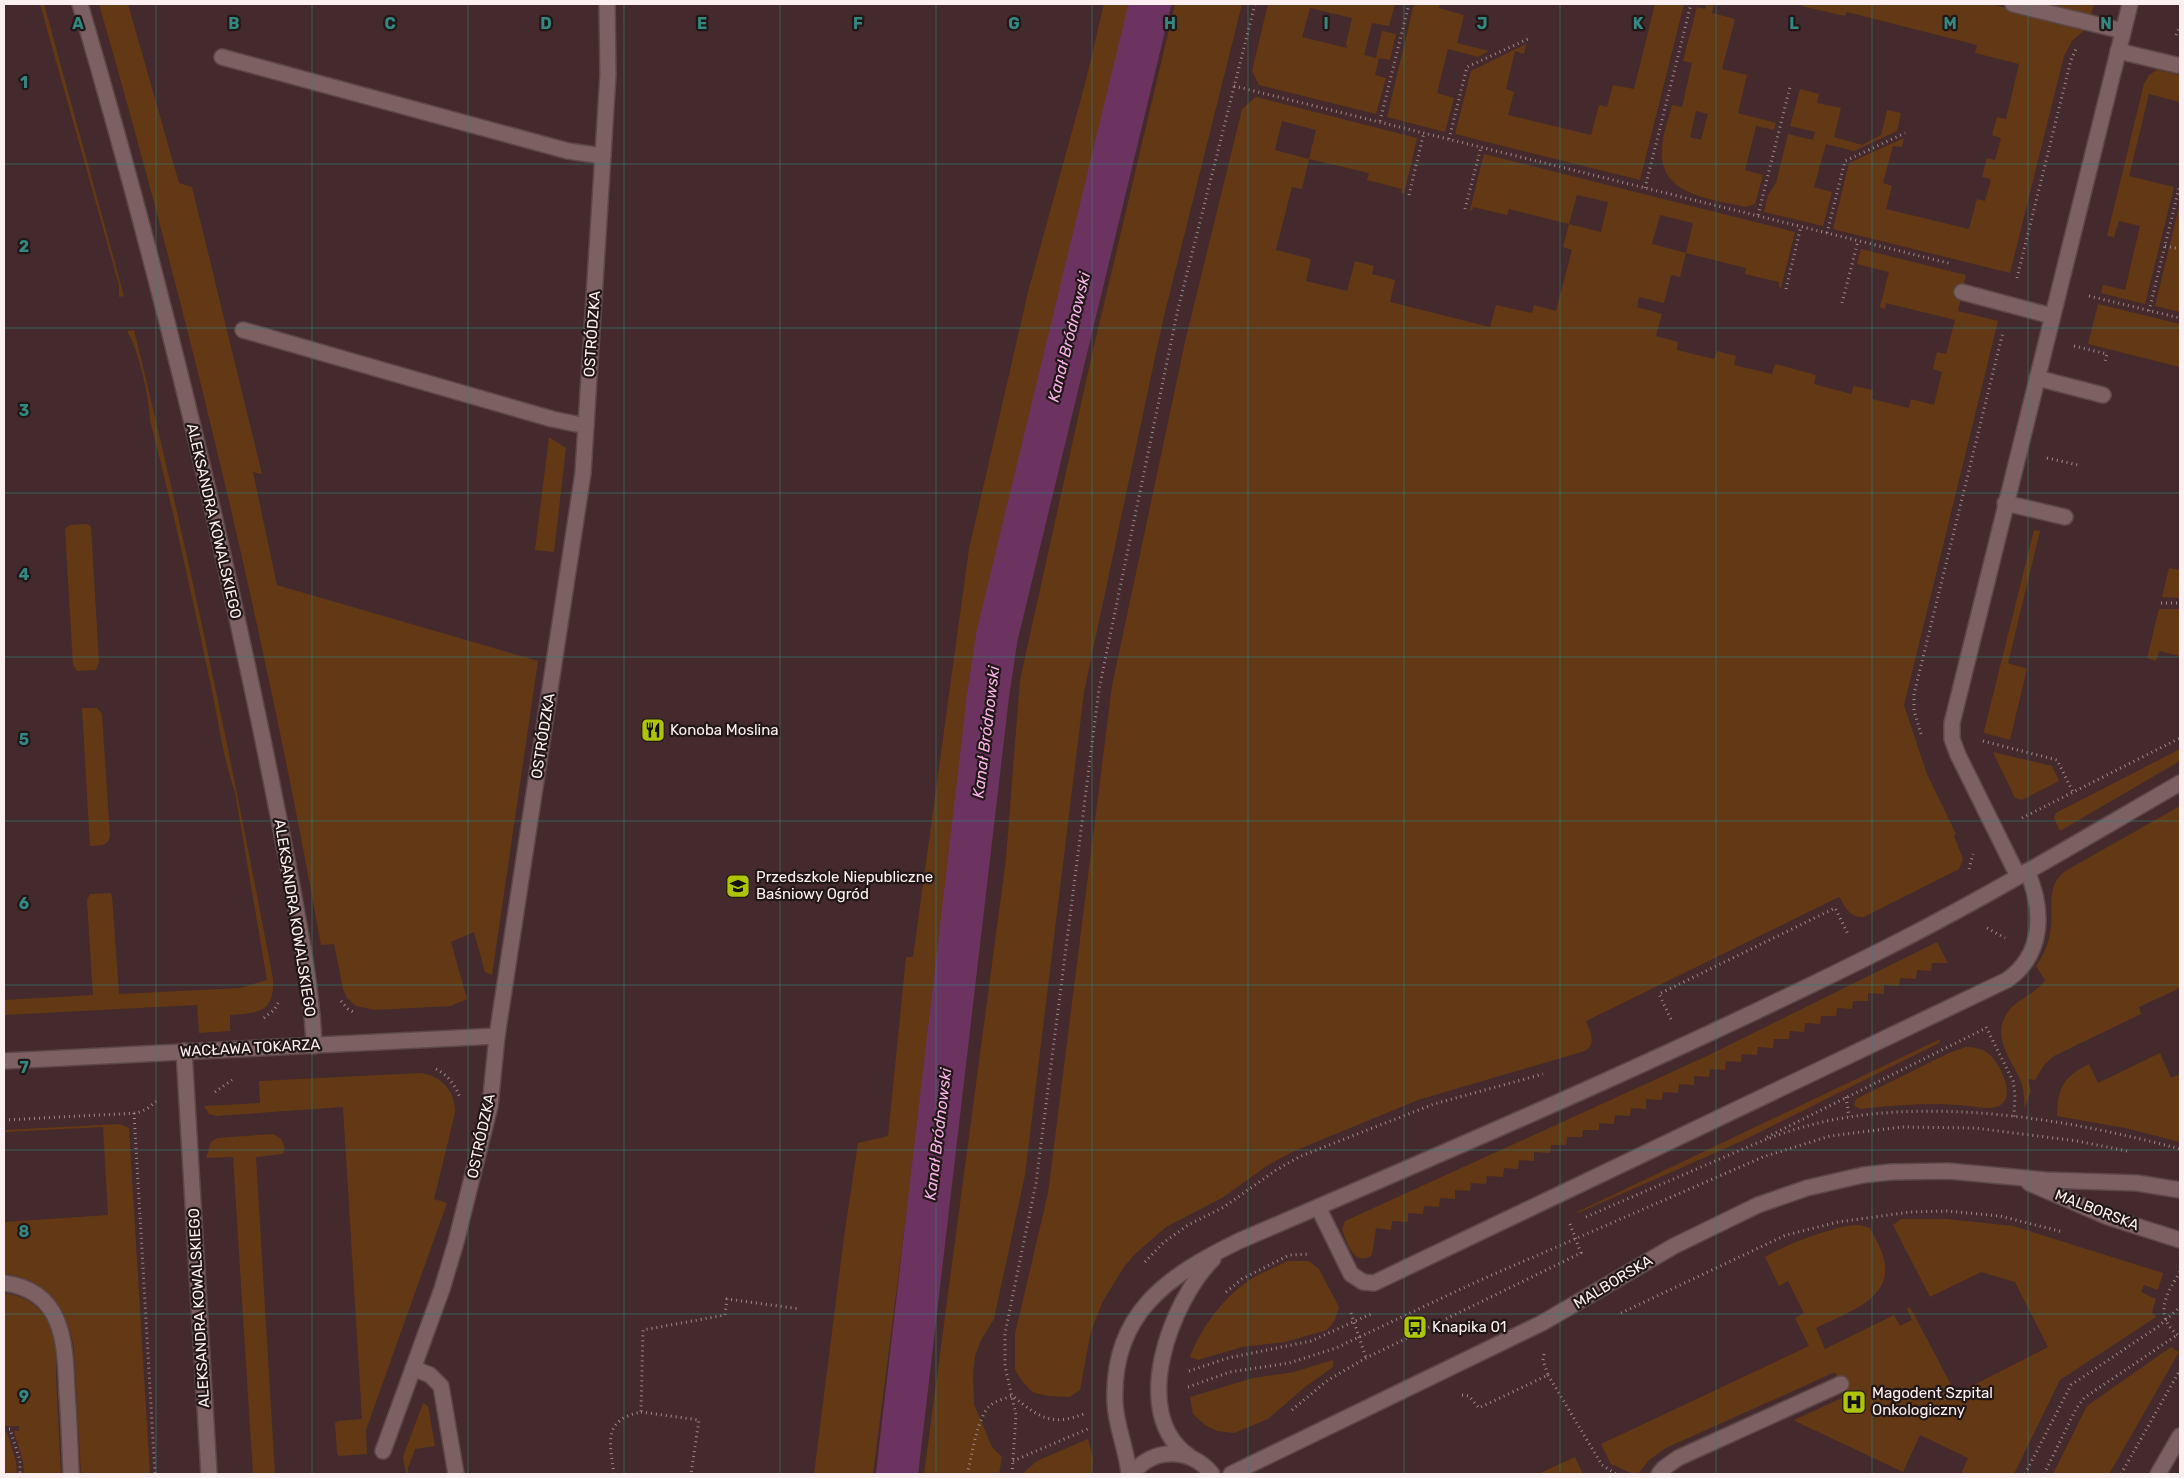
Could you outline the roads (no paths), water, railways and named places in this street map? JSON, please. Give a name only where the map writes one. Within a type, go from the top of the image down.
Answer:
[{"type":"street","name":"ALEKSANDRA KOWALSKIEGO","points":[[80,4],[167,320],[239,628],[270,772],[306,963],[314,1046]]},
{"type":"street","name":"OSTRÓDZKA","points":[[383,1451],[442,1290],[490,1106],[497,1036],[582,482],[608,75],[607,4]]},
{"type":"street","points":[[2013,4],[2123,31]]},
{"type":"street","points":[[1318,1207],[1351,1274],[1362,1282],[1374,1283],[2007,980],[2024,966],[2036,938],[2038,907],[2033,886],[2022,874],[1958,754],[1952,731],[1953,715],[2130,4]]},
{"type":"street","points":[[2118,51],[2177,65]]},
{"type":"street","points":[[222,57],[568,151],[603,156]]},
{"type":"street","points":[[1962,292],[2052,316]]},
{"type":"street","points":[[243,330],[552,419],[586,426]]},
{"type":"street","points":[[2037,378],[2103,395]]},
{"type":"street","points":[[2005,503],[2065,518]]},
{"type":"street","points":[[1189,1456],[1174,1453],[1159,1455],[1145,1461],[1130,1474],[1116,1417],[1115,1401],[1120,1354],[1130,1324],[1160,1291],[1187,1270],[1239,1241],[1613,1078],[1726,1026],[1888,947],[2022,874],[2180,783]]},
{"type":"street","name":"WACŁAWA TOKARZA","points":[[4,1061],[497,1036]]},
{"type":"street","name":"ALEKSANDRA KOWALSKIEGO","points":[[184,1052],[209,1474]]},
{"type":"street","name":"MALBORSKA","points":[[1231,1474],[1542,1323],[1667,1250],[1782,1195],[1835,1180],[1890,1172],[1948,1171],[2016,1178],[2137,1183],[2180,1190]]},
{"type":"street","name":"MALBORSKA","points":[[2016,1178],[2108,1217],[2180,1240]]},
{"type":"street","points":[[1212,1474],[1202,1464],[1177,1448],[1169,1436],[1158,1383],[1168,1337],[1189,1290],[1211,1261],[1239,1241]]},
{"type":"street","points":[[4,1283],[25,1288],[40,1297],[52,1310],[61,1329],[65,1349],[71,1474]]},
{"type":"street","points":[[413,1368],[430,1375],[441,1386],[456,1474]]},
{"type":"street","points":[[1659,1474],[1678,1458],[1841,1384]]},
{"type":"street","points":[[2158,1474],[2180,1436]]},
{"type":"waterway","name":"Kanał Bródnowski","points":[[897,1474],[988,696],[997,636],[1150,4]]},
{"type":"place","name":"Konoba Moslina","points":[[653,730]]},
{"type":"place","name":"Przedszkole Niepubliczne Baśniowy Ogród","points":[[738,886]]},
{"type":"place","name":"Knapika 01","points":[[1415,1327]]},
{"type":"place","name":"Magodent Szpital Onkologiczny","points":[[1854,1402]]}]
